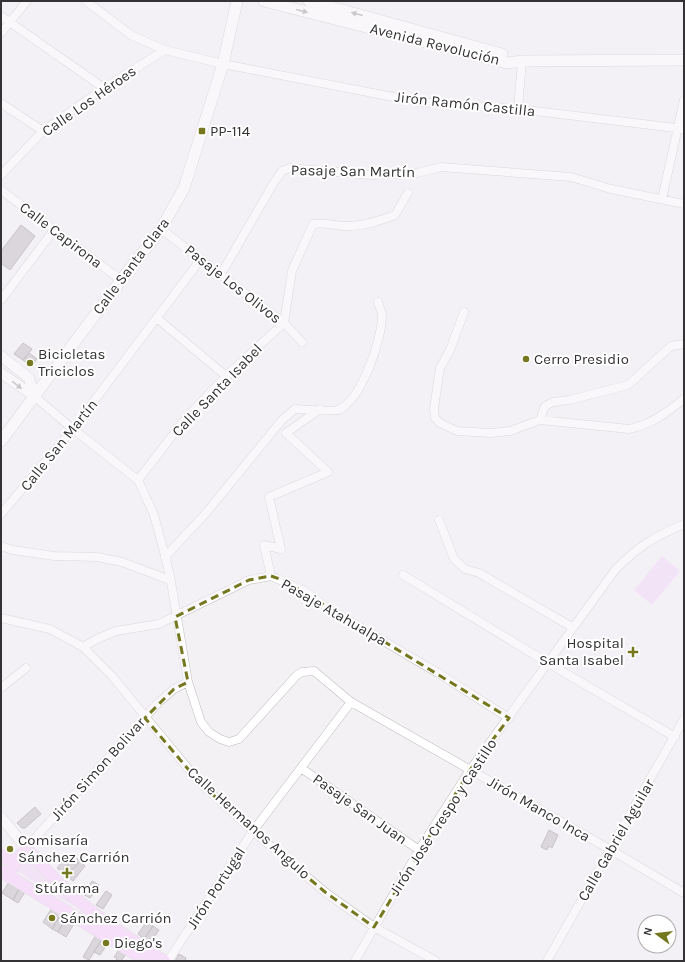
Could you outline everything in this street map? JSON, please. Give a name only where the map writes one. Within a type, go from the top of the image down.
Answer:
[{"type":"main road","name":"Calle Santa Clara","points":[[1,441],[121,280],[161,229],[184,188],[224,64],[237,1]]},
{"type":"main road","name":"Avenida Revolución","points":[[264,1],[506,63],[518,61]]},
{"type":"main road","name":"Avenida Revolución","points":[[309,1],[508,55],[518,61]]},
{"type":"main road","points":[[518,61],[684,60]]},
{"type":"main road","points":[[26,848],[59,883],[86,906],[120,932],[164,961]]},
{"type":"main road","name":"Jirón Simon Bolivar","points":[[3,876],[26,848]]},
{"type":"main road","points":[[1,855],[15,863]]},
{"type":"main road","points":[[3,876],[147,961]]},
{"type":"street","points":[[1,33],[27,1]]},
{"type":"street","name":"Jirón Ramón Castilla","points":[[86,1],[131,35],[165,50],[224,64],[419,102],[518,109],[681,128]]},
{"type":"street","points":[[1,16],[104,88]]},
{"type":"street","name":"Calle Los Héroes","points":[[1,175],[43,131],[104,88],[165,50]]},
{"type":"street","points":[[518,61],[518,109]]},
{"type":"street","points":[[662,199],[681,128],[684,100]]},
{"type":"street","points":[[1,103],[43,131]]},
{"type":"street","name":"Pasaje San Martín","points":[[221,274],[273,184],[282,171],[290,168],[371,174],[418,173],[441,166],[571,177],[611,190],[684,204]]},
{"type":"street","name":"Calle Capirona","points":[[1,190],[121,280]]},
{"type":"street","points":[[284,323],[292,271],[313,224],[323,222],[345,226],[368,225],[396,215],[408,193]]},
{"type":"street","name":"Pasaje Los Olivos","points":[[161,229],[284,323],[302,342]]},
{"type":"street","points":[[1,300],[54,230]]},
{"type":"street","name":"Calle San Martín","points":[[1,514],[73,429],[158,319],[201,259]]},
{"type":"street","points":[[165,556],[206,513],[282,420],[295,409],[336,411],[350,403],[361,386],[379,338],[382,315],[378,302]]},
{"type":"street","points":[[464,312],[450,350],[440,368],[434,408],[435,418],[446,427],[457,431],[491,434],[510,431],[540,420],[629,429],[642,427],[684,399]]},
{"type":"street","points":[[158,319],[226,376]]},
{"type":"street","name":"Calle Santa Isabel","points":[[138,480],[186,418],[226,376],[284,323]]},
{"type":"street","points":[[540,420],[545,406],[553,402],[569,400],[628,385],[671,346],[684,344]]},
{"type":"street","points":[[1,356],[28,378],[34,396]]},
{"type":"street","points":[[1,373],[34,396],[138,480],[154,515],[165,556],[188,682]]},
{"type":"street","points":[[271,576],[264,546],[281,549],[269,497],[328,472],[286,433],[320,410]]},
{"type":"street","points":[[439,520],[454,559],[465,569],[479,573],[572,628]]},
{"type":"street","name":"Jirón José Crespo y Castillo","points":[[355,961],[419,850],[470,770],[615,570],[637,548],[654,537],[684,524]]},
{"type":"street","points":[[1,546],[54,556],[97,557],[122,562],[170,580]]},
{"type":"street","points":[[403,575],[548,663],[675,737]]},
{"type":"street","name":"Pasaje Atahualpa","points":[[83,647],[116,631],[159,624],[249,580],[271,576],[305,591],[328,609],[438,673],[509,718]]},
{"type":"street","name":"Calle Hermanos Angulo","points":[[1,618],[50,629],[83,647],[112,676],[199,782],[253,831],[325,892],[374,927],[436,961]]},
{"type":"street","points":[[1,688],[26,668]]},
{"type":"street","name":"Jirón Manco Inca","points":[[188,682],[201,722],[209,732],[220,739],[229,742],[239,739],[248,731],[297,675],[302,672],[314,671],[352,702],[611,850],[684,894]]},
{"type":"street","name":"Jirón Simon Bolivar","points":[[26,848],[145,718],[174,689],[188,682]]},
{"type":"street","name":"Jirón Portugal","points":[[168,961],[253,831],[352,702]]},
{"type":"street","name":"Calle Gabriel Aguilar","points":[[547,961],[684,719]]},
{"type":"street","name":"Pasaje San Juan","points":[[301,768],[419,850]]},
{"type":"street","points":[[1,817],[26,848]]},
{"type":"highlighted area","points":[[271,576],[285,581],[509,718],[470,770],[374,927],[325,892],[253,831],[199,782],[145,718],[174,689],[188,682],[175,617],[249,580]]},
{"type":"shaded area","points":[[662,556],[680,571],[652,605],[634,590]]},
{"type":"shaded area","points":[[27,856],[75,905],[73,906],[15,870]]},
{"type":"building","points":[[21,225],[35,236],[10,270],[1,263],[1,251]]},
{"type":"building","points":[[23,343],[32,349],[23,360],[14,354]]},
{"type":"building","points":[[29,353],[37,359],[31,367],[23,360]]},
{"type":"building","points":[[35,807],[41,814],[25,828],[22,828],[17,823]]},
{"type":"building","points":[[549,830],[558,835],[552,848],[549,846],[547,850],[541,847]]},
{"type":"building","points":[[70,853],[75,857],[62,872],[57,868]]},
{"type":"building","points":[[75,857],[80,861],[67,876],[62,872]]},
{"type":"building","points":[[80,861],[85,866],[73,881],[67,876]]},
{"type":"building","points":[[92,881],[99,885],[90,898],[83,894]]},
{"type":"building","points":[[9,882],[19,889],[13,900],[2,893]]},
{"type":"building","points":[[19,889],[25,892],[18,903],[13,900]]},
{"type":"building","points":[[106,891],[112,895],[103,909],[96,905]]},
{"type":"building","name":"Sánchez Carrión","points":[[52,908],[61,914],[52,929],[43,922]]},
{"type":"building","points":[[61,914],[67,917],[58,932],[52,929]]},
{"type":"building","points":[[67,917],[75,922],[66,937],[58,932]]},
{"type":"building","points":[[147,921],[153,926],[144,939],[138,934]]},
{"type":"building","points":[[153,926],[159,930],[149,944],[143,940]]},
{"type":"building","points":[[96,935],[102,939],[89,960],[83,957]]},
{"type":"building","points":[[102,939],[108,943],[100,955],[94,952]]},
{"type":"building","points":[[119,950],[126,954],[121,961],[116,961],[117,958],[114,957]]},
{"type":"building","points":[[179,954],[186,958],[185,961],[175,961]]},
{"type":"place","name":"PP-114","points":[[202,131]]},
{"type":"place","name":"Cerro Presidio","points":[[526,359]]},
{"type":"place","name":"Bicicletas Triciclos","points":[[30,363]]},
{"type":"place","name":"Hospital Santa Isabel","points":[[633,652]]},
{"type":"place","name":"Comisaría Sánchez Carrión","points":[[10,849]]},
{"type":"place","name":"Stúfarma","points":[[67,873]]},
{"type":"place","name":"Sánchez Carrión","points":[[52,918]]},
{"type":"place","name":"Diego's","points":[[106,943]]}]
